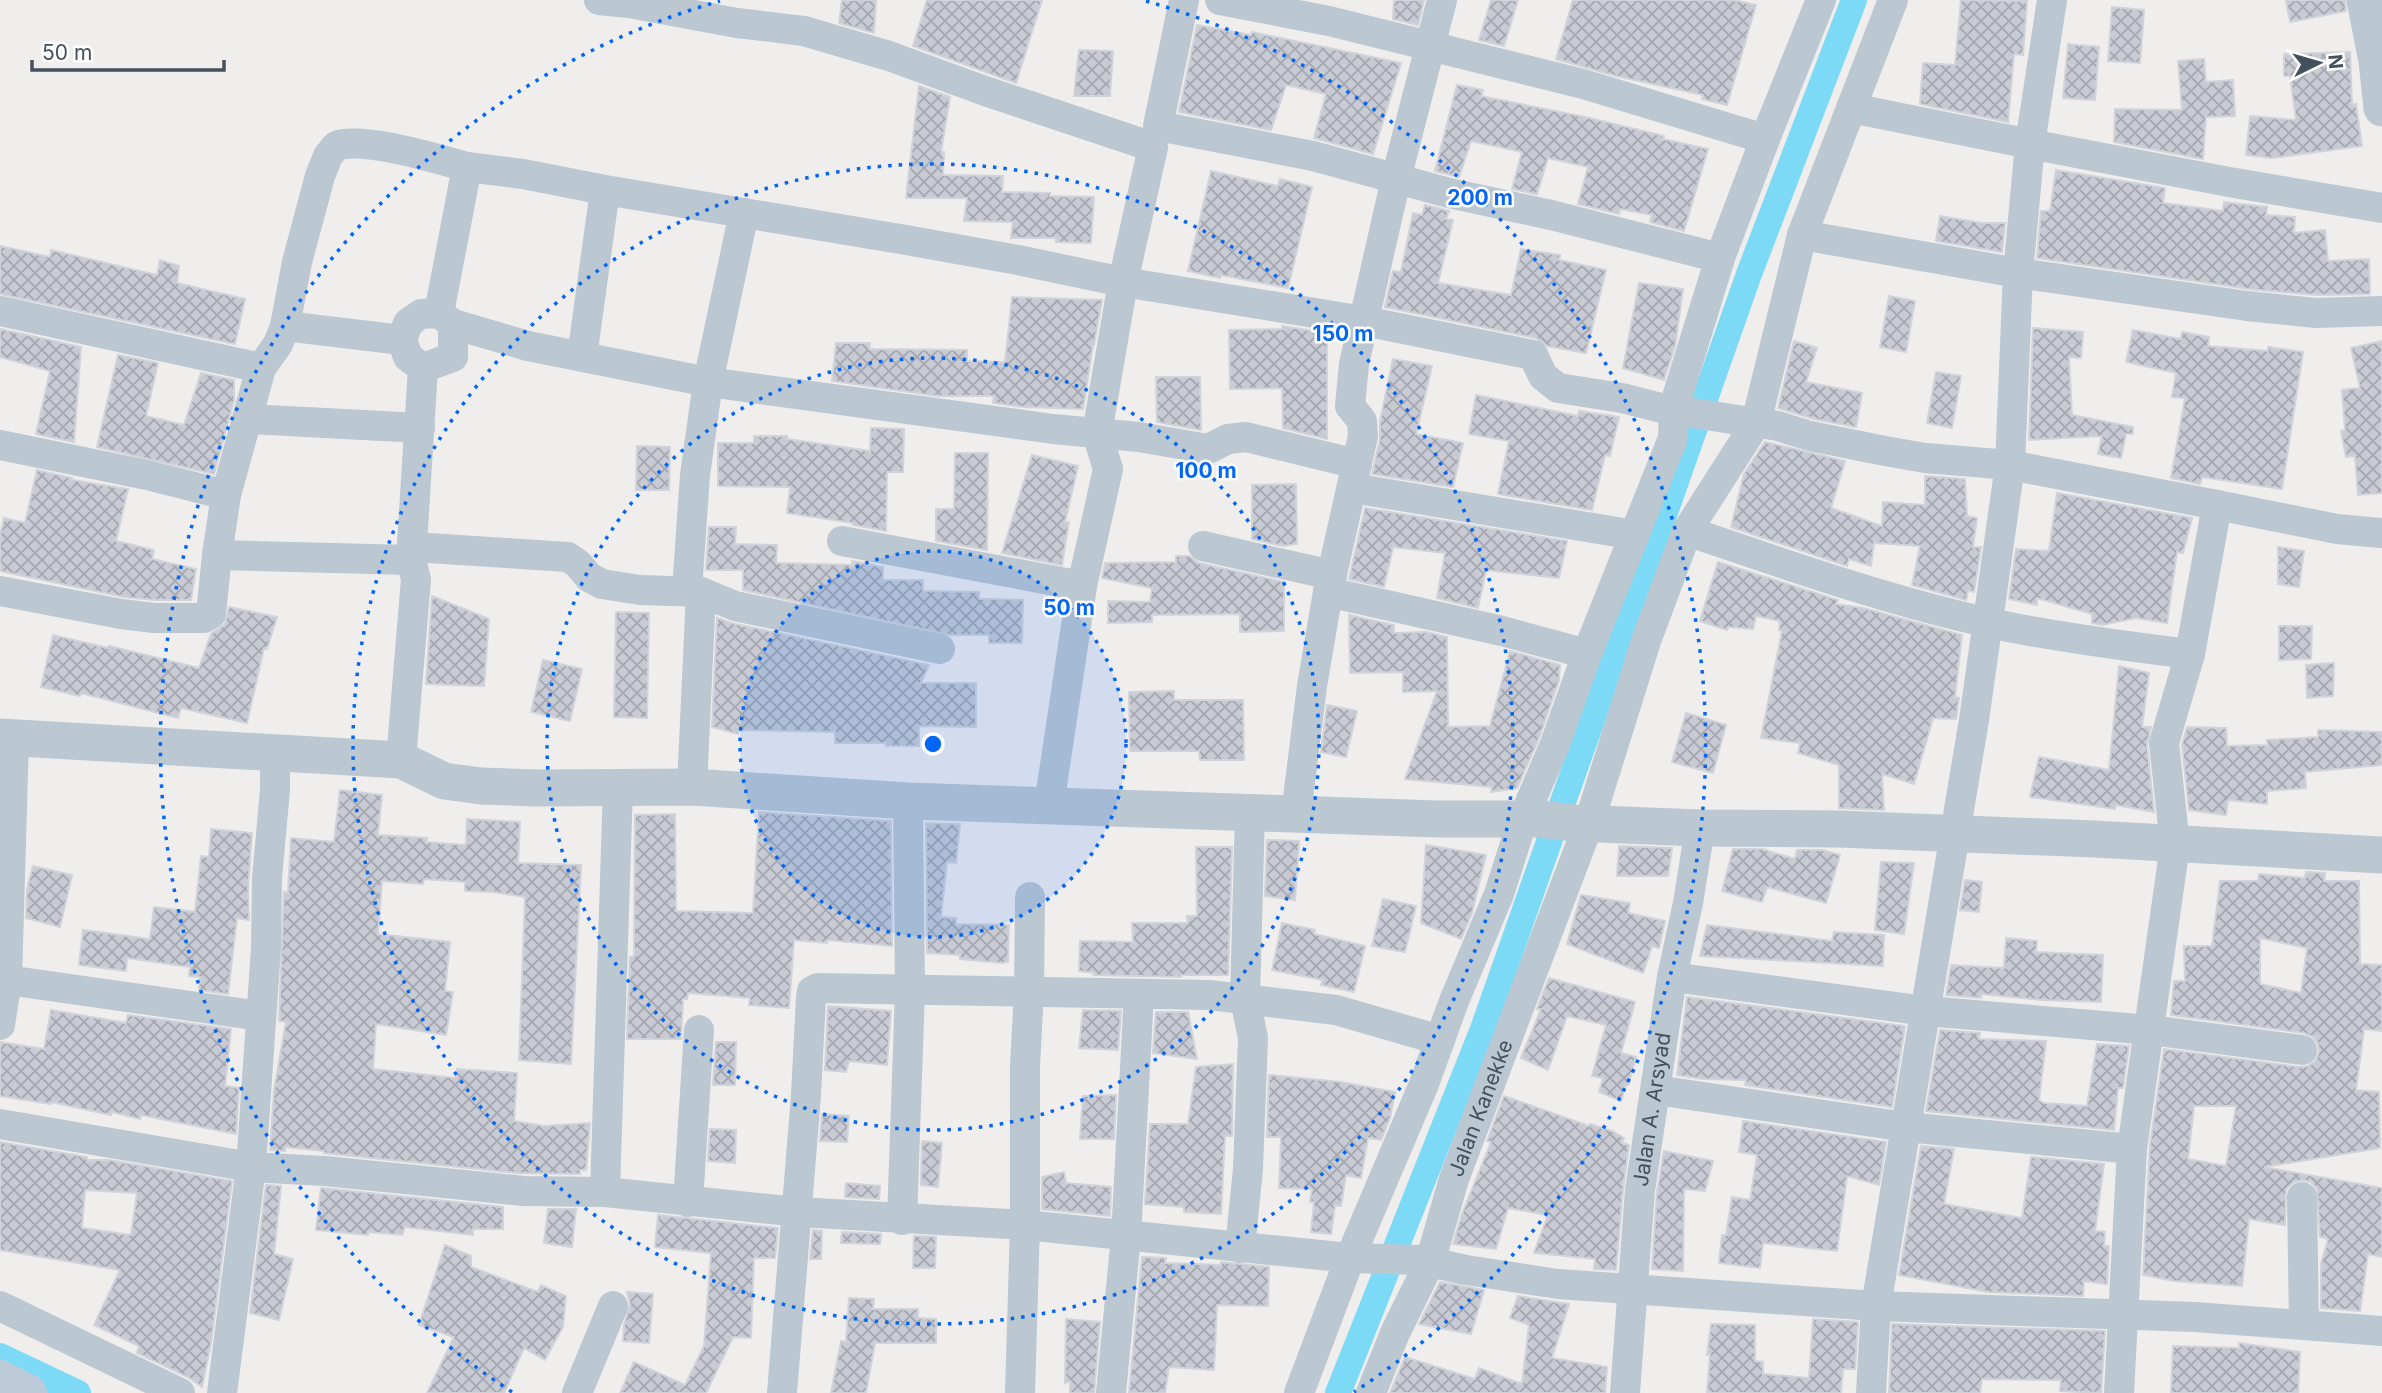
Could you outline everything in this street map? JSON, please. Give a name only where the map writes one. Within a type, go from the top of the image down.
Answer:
[{"type":"main road","points":[[0,1379],[28,1393]]},
{"type":"street","points":[[599,0],[740,11],[1156,136],[1313,156],[1396,179],[1720,258]]},
{"type":"street","points":[[1049,806],[1082,586],[1108,470],[1097,433],[1123,282],[1184,0]]},
{"type":"street","points":[[1220,0],[1329,22],[1583,84],[1765,139]]},
{"type":"street","points":[[1296,814],[1312,686],[1363,426],[1362,421],[1351,410],[1350,387],[1396,179],[1443,0]]},
{"type":"street","points":[[1556,821],[1555,744],[1587,654],[1673,438],[1678,410],[1720,258],[1821,0]]},
{"type":"street","points":[[1299,1393],[1359,1258],[1377,1199],[1499,894],[1556,821],[1646,641],[1687,531],[1749,423],[1802,235],[1893,0]]},
{"type":"street","points":[[1871,1393],[1876,1306],[1955,836],[2010,466],[2018,273],[2030,144],[2052,0]]},
{"type":"street","points":[[2365,0],[2379,62],[2382,108]]},
{"type":"street","points":[[1852,108],[2030,144],[2382,208]]},
{"type":"street","points":[[0,591],[121,614],[181,620],[204,618],[211,614],[226,495],[261,368],[278,344],[285,326],[297,262],[320,176],[328,156],[336,146],[344,144],[411,153],[467,167],[523,174],[1005,258],[1123,282],[1364,321],[1533,355],[1543,376],[1558,388],[1778,426],[1810,436],[1885,452],[2010,466],[2337,529],[2382,533]]},
{"type":"street","points":[[423,368],[453,357],[446,319],[467,167]]},
{"type":"street","points":[[582,357],[605,190]]},
{"type":"street","points":[[692,787],[695,475],[708,382],[744,213]]},
{"type":"street","points":[[1802,235],[2018,273],[2293,311],[2382,311]]},
{"type":"street","points":[[0,311],[261,368]]},
{"type":"street","points":[[423,368],[408,357],[402,340],[408,324],[421,314],[446,319],[528,346],[708,382],[1139,437],[1208,449],[1228,439],[1246,437],[1355,476],[1634,535]]},
{"type":"street","points":[[285,326],[402,340]]},
{"type":"street","points":[[401,760],[415,579],[412,554],[423,368]]},
{"type":"street","points":[[248,419],[420,428]]},
{"type":"street","points":[[0,445],[147,475],[226,495]]},
{"type":"street","points":[[2119,1393],[2132,1149],[2175,845],[2164,743],[2190,654],[2217,505]]},
{"type":"street","points":[[1687,531],[1832,579],[1987,622],[2190,654]]},
{"type":"street","points":[[842,541],[1082,586]]},
{"type":"street","points":[[1203,547],[1587,654]]},
{"type":"street","points":[[217,555],[412,554],[568,557],[579,564],[589,577],[602,584],[639,590],[694,591],[735,606],[940,649]]},
{"type":"street","points":[[0,1025],[5,965],[7,738],[401,760],[443,781],[481,786],[692,787],[908,801],[2094,839],[2382,855]]},
{"type":"street","points":[[222,1393],[251,1167],[266,948],[267,878],[275,790],[275,751]]},
{"type":"street","points":[[605,1192],[618,786]]},
{"type":"street","points":[[902,1220],[910,990],[908,801]]},
{"type":"street","points":[[1240,1248],[1248,1169],[1253,1038],[1245,999],[1250,812]]},
{"type":"street","name":"Jalan Kanekke","points":[[1371,1393],[1425,1261],[1454,1179],[1556,821]]},
{"type":"street","name":"Jalan A. Arsyad","points":[[1625,1393],[1640,1190],[1672,977],[1700,828]]},
{"type":"street","points":[[1020,1393],[1030,897]]},
{"type":"street","points":[[5,965],[261,1016]]},
{"type":"street","points":[[1672,977],[1926,1012],[2150,1030],[2302,1050]]},
{"type":"street","points":[[782,1393],[798,1212],[812,991],[829,986],[1209,995],[1336,1010],[1440,1040]]},
{"type":"street","points":[[1111,1393],[1126,1237],[1139,994]]},
{"type":"street","points":[[688,1202],[699,1030]]},
{"type":"street","points":[[1656,1090],[1906,1127],[2132,1149]]},
{"type":"street","points":[[0,1124],[251,1167],[325,1171],[524,1191],[605,1192],[798,1212],[1025,1226],[1240,1248],[1425,1261],[1558,1284],[1876,1306],[2195,1317],[2382,1331]]},
{"type":"street","points":[[2302,1197],[2304,1325]]},
{"type":"street","points":[[0,1306],[180,1393]]},
{"type":"street","points":[[577,1393],[613,1306]]},
{"type":"building","points":[[842,0],[876,0],[874,33],[839,23]]},
{"type":"building","points":[[927,0],[1042,0],[1016,83],[913,46]]},
{"type":"building","points":[[1394,0],[1424,0],[1418,25],[1393,19]]},
{"type":"building","points":[[1491,0],[1518,0],[1504,46],[1479,40]]},
{"type":"building","points":[[1573,0],[1733,0],[1756,5],[1727,105],[1702,99],[1703,95],[1616,76],[1556,59]]},
{"type":"building","points":[[1961,0],[2027,1],[2023,55],[2014,54],[2008,122],[1920,104],[1923,63],[1955,65]]},
{"type":"building","points":[[2286,0],[2345,0],[2346,11],[2290,22]]},
{"type":"building","points":[[2112,7],[2144,10],[2140,63],[2108,61]]},
{"type":"building","points":[[1197,25],[1251,35],[1252,32],[1401,63],[1373,154],[1314,138],[1326,94],[1286,85],[1271,130],[1179,112]]},
{"type":"building","points":[[2068,44],[2099,47],[2095,100],[2063,98]]},
{"type":"building","points":[[1079,50],[1113,51],[1110,96],[1074,96]]},
{"type":"building","points":[[2350,52],[2352,105],[2356,104],[2362,146],[2272,158],[2246,155],[2250,116],[2296,120],[2290,76],[2284,76],[2284,54]]},
{"type":"building","points":[[2204,59],[2206,82],[2233,80],[2235,116],[2206,117],[2203,159],[2114,142],[2115,109],[2182,110],[2178,61]]},
{"type":"building","points":[[1457,85],[1483,90],[1481,96],[1585,117],[1708,149],[1684,231],[1650,222],[1652,215],[1620,209],[1619,214],[1578,204],[1588,167],[1548,158],[1537,194],[1512,189],[1522,152],[1471,141],[1459,177],[1435,171]]},
{"type":"building","points":[[919,86],[950,97],[941,152],[944,152],[943,175],[1003,176],[1002,192],[1094,197],[1091,243],[1056,242],[1056,238],[1011,238],[1013,222],[964,221],[967,198],[906,198]]},
{"type":"building","points":[[2056,170],[2165,188],[2163,203],[2223,211],[2224,202],[2267,207],[2266,215],[2295,217],[2294,233],[2325,230],[2328,261],[2369,259],[2370,294],[2317,295],[2249,289],[2037,258],[2041,211],[2050,211]]},
{"type":"building","points":[[1211,171],[1278,186],[1280,179],[1312,187],[1288,288],[1188,271]]},
{"type":"building","points":[[1425,205],[1449,211],[1446,219],[1453,220],[1438,283],[1511,295],[1521,249],[1560,255],[1559,260],[1606,270],[1586,353],[1547,346],[1536,338],[1385,307],[1393,271],[1401,272],[1413,213],[1422,215]]},
{"type":"building","points":[[1940,216],[1982,223],[2005,223],[2002,252],[1936,241]]},
{"type":"building","points":[[0,246],[50,257],[51,250],[157,275],[160,260],[179,266],[177,283],[245,299],[235,344],[0,294]]},
{"type":"building","points":[[1639,283],[1683,289],[1675,346],[1664,380],[1623,368]]},
{"type":"building","points":[[1889,296],[1915,301],[1906,352],[1880,347]]},
{"type":"building","points":[[1012,297],[1102,300],[1083,409],[1024,407],[993,403],[994,396],[938,396],[832,381],[836,343],[870,343],[869,349],[967,350],[967,361],[1005,362]]},
{"type":"building","points":[[1282,326],[1327,333],[1327,439],[1283,428],[1282,388],[1230,389],[1229,330],[1283,329]]},
{"type":"building","points":[[2033,328],[2083,332],[2081,358],[2069,357],[2072,415],[2133,427],[2133,434],[2126,434],[2121,458],[2098,454],[2102,436],[2029,440]]},
{"type":"building","points":[[0,329],[81,347],[74,442],[36,434],[50,371],[0,357]]},
{"type":"building","points":[[2133,330],[2181,339],[2182,332],[2209,337],[2208,346],[2268,351],[2268,347],[2303,352],[2282,489],[2202,477],[2200,484],[2171,478],[2185,398],[2172,397],[2176,373],[2126,362]]},
{"type":"building","points":[[1794,341],[1817,348],[1806,382],[1862,393],[1856,427],[1814,419],[1778,408]]},
{"type":"building","points":[[2382,341],[2382,493],[2358,495],[2355,456],[2346,457],[2341,431],[2345,430],[2342,390],[2360,388],[2351,348]]},
{"type":"building","points":[[118,355],[158,363],[146,416],[184,425],[201,373],[234,380],[234,400],[214,474],[97,447]]},
{"type":"building","points":[[1393,359],[1432,366],[1416,434],[1463,443],[1453,487],[1372,474]]},
{"type":"building","points":[[1936,372],[1961,376],[1952,428],[1927,423]]},
{"type":"building","points":[[1156,377],[1200,377],[1201,430],[1157,422]]},
{"type":"building","points":[[1476,395],[1578,416],[1579,411],[1619,417],[1610,456],[1605,455],[1592,510],[1498,494],[1509,441],[1469,434]]},
{"type":"building","points":[[871,428],[904,429],[903,472],[887,472],[886,531],[787,513],[790,487],[718,486],[718,443],[754,443],[754,436],[787,436],[787,439],[870,451]]},
{"type":"building","points":[[1765,442],[1845,461],[1831,508],[1882,526],[1883,502],[1925,505],[1925,476],[1965,479],[1967,516],[1977,518],[1973,547],[1981,547],[1974,592],[1968,590],[1966,600],[1912,585],[1920,546],[1874,543],[1871,566],[1849,559],[1847,566],[1731,527],[1744,474]]},
{"type":"building","points":[[637,446],[670,447],[669,490],[636,490]]},
{"type":"building","points":[[955,453],[988,453],[987,550],[936,541],[936,509],[954,509]]},
{"type":"building","points":[[1032,455],[1078,466],[1065,522],[1069,522],[1062,565],[1002,553]]},
{"type":"building","points":[[37,470],[72,480],[128,489],[116,541],[154,550],[152,559],[196,569],[191,600],[124,597],[0,571],[0,535],[4,518],[25,523]]},
{"type":"building","points":[[1296,484],[1297,544],[1283,546],[1252,539],[1252,485]]},
{"type":"building","points":[[2057,493],[2192,518],[2183,553],[2177,552],[2167,623],[2136,618],[2102,625],[2092,623],[2092,614],[2037,598],[2037,605],[2009,599],[2016,549],[2049,551]]},
{"type":"building","points":[[1365,508],[1567,541],[1559,578],[1486,570],[1478,608],[1437,598],[1445,553],[1393,547],[1384,587],[1349,579]]},
{"type":"building","points":[[709,527],[736,527],[735,544],[777,545],[776,563],[852,565],[852,561],[883,567],[883,580],[923,580],[923,591],[979,592],[979,599],[986,599],[987,605],[988,599],[1023,600],[1022,643],[989,643],[989,635],[950,635],[743,590],[743,570],[706,570]]},
{"type":"building","points":[[2278,547],[2304,551],[2299,587],[2278,584]]},
{"type":"building","points":[[1176,556],[1189,556],[1199,563],[1284,582],[1284,631],[1240,632],[1240,614],[1152,615],[1152,622],[1108,623],[1108,601],[1150,602],[1152,588],[1102,578],[1105,563],[1176,562]]},
{"type":"building","points":[[1718,562],[1838,600],[1836,604],[1863,608],[1962,635],[1955,697],[1959,698],[1956,719],[1933,718],[1914,784],[1882,774],[1884,810],[1839,808],[1839,765],[1798,753],[1800,743],[1761,738],[1782,631],[1779,630],[1780,621],[1756,616],[1753,629],[1728,627],[1727,630],[1700,621]]},
{"type":"building","points":[[432,596],[489,619],[484,686],[426,684]]},
{"type":"building","points":[[229,607],[277,617],[267,649],[264,648],[247,723],[181,708],[178,718],[81,693],[80,696],[41,687],[53,635],[199,668],[211,634],[225,624]]},
{"type":"building","points":[[616,612],[649,613],[647,718],[614,717]]},
{"type":"building","points":[[1349,615],[1394,625],[1394,633],[1426,632],[1447,637],[1448,727],[1490,726],[1510,651],[1560,665],[1559,680],[1539,738],[1517,788],[1491,792],[1492,787],[1405,779],[1437,691],[1403,692],[1403,672],[1350,673]]},
{"type":"building","points":[[717,618],[929,665],[921,683],[976,683],[976,727],[919,726],[919,746],[886,746],[886,743],[835,743],[835,732],[739,730],[738,734],[712,727]]},
{"type":"building","points":[[2279,626],[2312,626],[2311,659],[2279,660]]},
{"type":"building","points":[[543,660],[582,669],[570,721],[531,712]]},
{"type":"building","points":[[2334,663],[2333,696],[2307,698],[2306,665]]},
{"type":"building","points":[[2119,666],[2149,673],[2142,727],[2151,727],[2147,745],[2154,812],[2116,805],[2115,809],[2030,797],[2039,757],[2109,770]]},
{"type":"building","points":[[1174,691],[1174,700],[1243,700],[1244,760],[1200,760],[1199,751],[1130,751],[1129,692]]},
{"type":"building","points":[[1327,705],[1357,711],[1346,757],[1321,752]]},
{"type":"building","points":[[1686,713],[1726,725],[1713,773],[1672,762]]},
{"type":"building","points":[[2187,727],[2226,728],[2227,746],[2268,745],[2267,740],[2318,737],[2318,730],[2382,732],[2382,765],[2305,772],[2306,788],[2267,791],[2267,804],[2228,800],[2226,815],[2189,810],[2182,745]]},
{"type":"building","points":[[340,790],[382,795],[378,835],[427,838],[426,842],[466,845],[467,819],[520,822],[518,863],[581,865],[571,1064],[519,1060],[525,897],[465,891],[465,882],[424,879],[423,884],[382,881],[378,934],[450,942],[445,991],[453,992],[446,1035],[376,1024],[373,1069],[456,1078],[457,1069],[517,1073],[514,1121],[544,1126],[590,1123],[586,1170],[580,1170],[580,1174],[517,1173],[285,1147],[285,1151],[270,1150],[274,1090],[286,1022],[279,1021],[284,892],[288,893],[291,838],[334,842]]},
{"type":"building","points":[[759,812],[891,821],[892,946],[794,940],[789,1008],[749,1005],[750,998],[688,993],[687,999],[683,999],[681,1039],[627,1039],[630,957],[634,957],[635,815],[675,814],[676,911],[753,913]]},
{"type":"building","points":[[926,823],[960,824],[956,863],[947,862],[941,917],[956,918],[956,924],[1009,925],[1008,962],[960,959],[960,955],[927,953]]},
{"type":"building","points":[[211,829],[252,833],[248,888],[249,920],[237,918],[228,994],[199,990],[200,977],[189,976],[190,967],[127,958],[126,971],[79,965],[83,930],[150,939],[154,907],[195,912],[201,856],[209,857]]},
{"type":"building","points":[[1267,840],[1299,841],[1295,900],[1265,896]]},
{"type":"building","points":[[1426,845],[1486,855],[1472,913],[1461,939],[1421,923]]},
{"type":"building","points":[[1619,846],[1672,848],[1668,876],[1617,876]]},
{"type":"building","points":[[1196,847],[1232,847],[1228,975],[1094,975],[1095,973],[1079,971],[1080,941],[1133,942],[1132,923],[1188,923],[1187,916],[1197,916]]},
{"type":"building","points":[[1733,849],[1762,849],[1795,859],[1797,850],[1822,850],[1840,855],[1826,903],[1767,887],[1762,902],[1722,891]]},
{"type":"building","points":[[1881,862],[1914,863],[1904,934],[1875,930]]},
{"type":"building","points":[[33,866],[72,875],[60,927],[26,918],[27,889]]},
{"type":"building","points":[[2306,872],[2325,873],[2324,881],[2359,881],[2360,964],[2382,965],[2382,1031],[2364,1029],[2356,1090],[2379,1092],[2380,1148],[2264,1167],[2382,1188],[2382,1257],[2368,1254],[2360,1311],[2321,1308],[2321,1264],[2328,1239],[2320,1237],[2317,1189],[2311,1182],[2302,1180],[2294,1182],[2286,1189],[2285,1225],[2249,1219],[2242,1286],[2174,1281],[2143,1275],[2150,1145],[2164,1049],[2300,1067],[2315,1061],[2319,1052],[2313,1037],[2304,1033],[2171,1015],[2174,981],[2185,981],[2184,946],[2212,946],[2220,881],[2258,881],[2259,874],[2305,878]],"holes":[[[2260,938],[2307,948],[2301,993],[2260,984]],[[2194,1106],[2236,1106],[2226,1166],[2188,1159]]]},
{"type":"building","points":[[1965,880],[1982,882],[1979,912],[1960,910]]},
{"type":"building","points":[[1581,895],[1630,903],[1628,913],[1665,921],[1659,948],[1652,946],[1643,973],[1567,944]]},
{"type":"building","points":[[1383,899],[1416,906],[1405,952],[1372,946]]},
{"type":"building","points":[[1282,923],[1365,946],[1354,992],[1321,985],[1323,980],[1272,970]]},
{"type":"building","points":[[1707,925],[1832,941],[1834,932],[1884,935],[1883,966],[1700,956]]},
{"type":"building","points":[[2006,938],[2037,941],[2036,952],[2103,955],[2101,1002],[1982,994],[1981,998],[1946,995],[1951,965],[2004,968]]},
{"type":"building","points":[[1549,978],[1635,1002],[1621,1053],[1636,1057],[1621,1101],[1599,1092],[1603,1078],[1592,1076],[1606,1025],[1567,1016],[1548,1070],[1521,1058],[1541,1009],[1537,1009]]},
{"type":"building","points":[[1687,997],[1905,1026],[1892,1107],[1745,1085],[1746,1080],[1703,1079],[1677,1075]]},
{"type":"building","points":[[828,1006],[891,1011],[887,1065],[849,1061],[846,1072],[825,1070]]},
{"type":"building","points":[[51,1010],[126,1023],[128,1015],[231,1029],[225,1086],[239,1088],[236,1134],[141,1115],[140,1119],[112,1112],[111,1115],[51,1102],[0,1096],[0,1042],[44,1049]]},
{"type":"building","points":[[1083,1010],[1121,1011],[1118,1050],[1079,1048]]},
{"type":"building","points":[[1156,1012],[1188,1012],[1197,1059],[1153,1053]]},
{"type":"building","points":[[1940,1030],[1980,1033],[1979,1039],[2046,1041],[2039,1100],[2044,1103],[2087,1106],[2097,1044],[2129,1046],[2123,1088],[2118,1088],[2114,1130],[1926,1111]]},
{"type":"building","points":[[716,1042],[736,1042],[735,1085],[713,1085]]},
{"type":"building","points":[[1233,1064],[1232,1136],[1225,1136],[1221,1214],[1184,1212],[1184,1207],[1145,1204],[1150,1124],[1188,1124],[1196,1067]]},
{"type":"building","points":[[1269,1075],[1341,1082],[1395,1092],[1390,1118],[1381,1140],[1368,1138],[1361,1178],[1346,1175],[1341,1206],[1335,1206],[1331,1234],[1311,1232],[1314,1202],[1310,1202],[1312,1189],[1279,1188],[1281,1137],[1267,1137]]},
{"type":"building","points":[[1116,1095],[1114,1139],[1080,1139],[1083,1096]]},
{"type":"building","points":[[1504,1096],[1589,1126],[1590,1124],[1612,1131],[1624,1138],[1622,1143],[1629,1145],[1616,1270],[1594,1269],[1595,1259],[1534,1253],[1548,1215],[1508,1208],[1496,1249],[1453,1244],[1491,1142],[1487,1141]]},
{"type":"building","points":[[822,1114],[849,1116],[847,1142],[820,1141]]},
{"type":"building","points":[[1743,1121],[1886,1142],[1879,1185],[1847,1176],[1837,1251],[1763,1243],[1760,1268],[1719,1263],[1722,1235],[1726,1235],[1732,1197],[1750,1200],[1757,1155],[1739,1152]]},
{"type":"building","points":[[710,1129],[736,1130],[735,1163],[708,1161]]},
{"type":"building","points":[[922,1141],[942,1143],[938,1187],[921,1185]]},
{"type":"building","points":[[0,1142],[87,1157],[87,1160],[109,1160],[232,1181],[211,1343],[202,1387],[188,1377],[137,1353],[139,1346],[94,1325],[120,1270],[0,1250]],"holes":[[[85,1190],[137,1193],[131,1235],[82,1228]]]},
{"type":"building","points":[[1921,1146],[1954,1149],[1944,1204],[2022,1218],[2031,1157],[2104,1164],[2095,1231],[2105,1232],[2104,1246],[2109,1246],[2107,1284],[2084,1281],[2083,1296],[1988,1292],[1899,1275]]},
{"type":"building","points":[[1664,1151],[1713,1161],[1705,1191],[1684,1189],[1683,1271],[1652,1269],[1657,1192]]},
{"type":"building","points":[[1064,1172],[1066,1183],[1111,1187],[1110,1216],[1042,1209],[1042,1177]]},
{"type":"building","points":[[846,1183],[880,1186],[879,1199],[845,1197]]},
{"type":"building","points":[[266,1185],[281,1186],[274,1254],[293,1259],[279,1320],[250,1313]]},
{"type":"building","points":[[321,1188],[503,1207],[503,1229],[473,1229],[473,1235],[405,1227],[402,1235],[316,1230]]},
{"type":"building","points":[[548,1209],[576,1209],[572,1247],[544,1243]]},
{"type":"building","points":[[658,1215],[778,1228],[775,1258],[754,1258],[751,1338],[733,1337],[706,1393],[620,1393],[634,1362],[685,1385],[704,1346],[711,1253],[655,1247]]},
{"type":"building","points":[[813,1230],[822,1231],[821,1259],[810,1259]]},
{"type":"building","points":[[842,1232],[881,1234],[880,1244],[841,1243]]},
{"type":"building","points":[[914,1236],[936,1237],[935,1268],[913,1268]]},
{"type":"building","points":[[445,1245],[471,1256],[471,1267],[538,1292],[541,1285],[566,1296],[563,1327],[545,1360],[524,1348],[504,1393],[427,1393],[454,1337],[419,1325]]},
{"type":"building","points":[[1142,1257],[1166,1258],[1165,1263],[1221,1265],[1221,1262],[1269,1267],[1268,1306],[1217,1305],[1214,1370],[1169,1367],[1165,1393],[1129,1393]]},
{"type":"building","points":[[1440,1282],[1484,1290],[1471,1334],[1419,1324]]},
{"type":"building","points":[[627,1292],[653,1294],[649,1343],[623,1341],[630,1304]]},
{"type":"building","points":[[1518,1296],[1569,1304],[1552,1358],[1607,1367],[1605,1393],[1390,1393],[1405,1357],[1475,1379],[1479,1368],[1522,1384],[1529,1325],[1510,1318]]},
{"type":"building","points":[[849,1298],[874,1299],[873,1309],[918,1309],[918,1318],[936,1319],[936,1343],[875,1343],[866,1393],[831,1393],[841,1341],[846,1342]]},
{"type":"building","points":[[1066,1319],[1100,1322],[1094,1393],[1070,1393],[1070,1381],[1065,1383]]},
{"type":"building","points":[[1813,1319],[1858,1322],[1855,1369],[1843,1369],[1841,1393],[1707,1393],[1710,1355],[1707,1355],[1711,1324],[1755,1325],[1755,1361],[1763,1362],[1763,1374],[1809,1378]]},
{"type":"building","points":[[1892,1324],[2105,1331],[2101,1393],[2060,1391],[2061,1380],[1982,1379],[1980,1393],[1889,1393]]},
{"type":"building","points":[[2239,1343],[2300,1352],[2298,1393],[2171,1393],[2173,1346],[2239,1348]]},
{"type":"waterway","points":[[1338,1393],[1483,1029],[1749,274],[1854,0]]},
{"type":"waterway","points":[[0,1356],[78,1393]]}]
